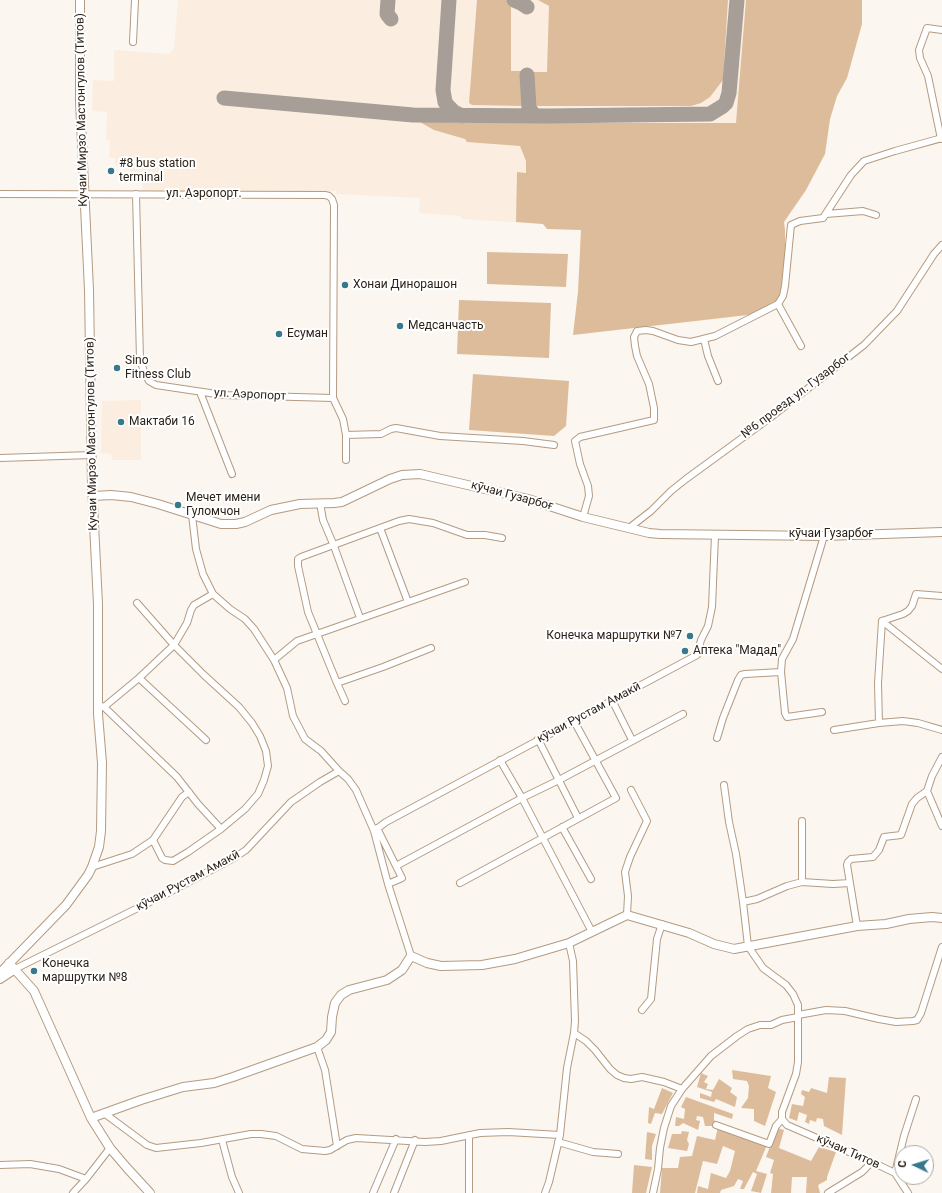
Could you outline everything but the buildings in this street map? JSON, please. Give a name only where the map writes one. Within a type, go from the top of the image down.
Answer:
[{"type":"street","name":"Кучаи Мирзо Мастонгулов (Титов)","points":[[12,966],[66,906],[88,875],[99,847],[101,831],[101,706],[93,496],[90,324],[80,100],[80,0]]},
{"type":"street","points":[[133,42],[135,0]]},
{"type":"street","points":[[583,517],[589,496],[588,486],[580,464],[575,441],[580,437],[654,420],[654,408],[649,384],[636,351],[634,337],[637,331],[646,330],[685,342],[704,339],[715,336],[778,304],[783,296],[786,286],[791,225],[800,220],[823,218],[851,175],[864,162],[895,151],[942,138],[928,76],[920,58],[919,50],[927,28],[942,30]]},
{"type":"street","name":"ул. Аэропорт.","points":[[0,194],[325,195],[332,198],[334,205],[333,398]]},
{"type":"street","name":"ул. Аэропорт","points":[[136,194],[140,360],[149,381],[156,385],[223,395],[333,398]]},
{"type":"street","points":[[826,214],[863,211],[876,215]]},
{"type":"street","name":"№6 проезд ул. Гузарбог","points":[[629,528],[651,511],[671,490],[686,478],[771,417],[864,345],[897,310],[934,254],[942,245]]},
{"type":"street","points":[[778,304],[801,346]]},
{"type":"street","points":[[704,339],[708,356],[718,381]]},
{"type":"street","points":[[200,392],[232,474]]},
{"type":"street","points":[[333,398],[343,419],[346,435],[346,460]]},
{"type":"street","points":[[346,435],[381,434],[396,428],[440,436],[523,441],[554,445]]},
{"type":"street","points":[[0,458],[92,454]]},
{"type":"street","name":"кӯчаи Гузарбоғ","points":[[93,496],[111,495],[131,497],[221,524],[236,524],[245,522],[272,510],[300,504],[342,502],[390,479],[402,475],[420,474],[528,499],[583,517],[660,534],[824,536],[942,532]]},
{"type":"street","points":[[320,503],[323,520],[360,618]]},
{"type":"street","points":[[192,515],[196,549],[203,574],[212,594],[245,619],[261,640],[274,660],[286,688],[293,716],[305,739],[321,751],[348,779],[356,790],[402,878],[388,884]]},
{"type":"street","points":[[345,701],[308,612],[297,562],[301,557],[399,521],[419,520],[433,523],[467,535],[485,535],[502,538]]},
{"type":"street","points":[[380,528],[408,602]]},
{"type":"street","name":"кӯчаи Рустам Амакӣ","points":[[376,829],[538,739],[664,674],[697,655],[701,640],[708,626],[712,607],[716,535]]},
{"type":"street","points":[[822,712],[787,717],[785,713],[781,672],[782,659],[793,639],[824,536]]},
{"type":"street","points":[[274,660],[297,641],[464,582]]},
{"type":"street","points":[[212,594],[190,610],[187,623],[174,645],[139,678],[101,706],[177,777],[221,829]]},
{"type":"street","points":[[882,621],[908,611],[912,606],[916,594],[942,596]]},
{"type":"street","points":[[137,603],[174,645],[239,707],[252,723],[260,736],[266,751],[268,766],[258,794],[245,809],[221,829],[188,852],[173,861],[168,861],[162,858],[153,840]]},
{"type":"street","points":[[882,621],[942,669]]},
{"type":"street","points":[[879,723],[878,683],[882,621]]},
{"type":"street","points":[[337,683],[431,648]]},
{"type":"street","points":[[717,738],[723,718],[741,675],[781,672]]},
{"type":"street","points":[[139,678],[206,740]]},
{"type":"street","points":[[612,700],[632,740]]},
{"type":"street","points":[[396,866],[683,714]]},
{"type":"street","points":[[460,883],[616,798],[574,720]]},
{"type":"street","points":[[834,730],[903,721],[942,730]]},
{"type":"street","points":[[538,739],[578,818]]},
{"type":"street","points":[[857,926],[847,865],[848,862],[851,860],[873,857],[880,850],[884,837],[901,835],[912,804],[917,798],[927,791],[932,776],[942,756]]},
{"type":"street","points":[[500,760],[522,798],[592,932]]},
{"type":"street","name":"кӯчаи Рустам Амакӣ","points":[[12,966],[42,956],[234,858],[246,850],[291,802],[339,771]]},
{"type":"street","points":[[716,1125],[769,1144],[776,1126],[782,1119],[782,1112],[796,1074],[798,1062],[798,1005],[793,994],[786,985],[763,968],[748,946],[736,854],[729,822],[724,785]]},
{"type":"street","points":[[627,915],[628,896],[625,872],[630,857],[647,821],[631,790]]},
{"type":"street","points":[[927,791],[942,826]]},
{"type":"street","points":[[92,867],[132,854],[153,840],[182,797],[189,792]]},
{"type":"street","points":[[802,821],[802,882]]},
{"type":"street","points":[[562,827],[592,879]]},
{"type":"street","points":[[376,829],[388,884],[411,956],[427,963],[441,966],[482,965],[514,959],[569,943],[627,915],[662,924],[724,947],[734,949],[857,926],[886,924],[910,919],[932,917],[942,918]]},
{"type":"street","points":[[743,902],[757,899],[787,886],[802,882],[832,884],[850,883]]},
{"type":"street","points":[[642,1010],[651,999],[657,939],[662,924]]},
{"type":"street","points":[[545,1193],[560,1135],[567,1068],[574,1033],[573,961],[569,943]]},
{"type":"street","points":[[653,1193],[664,1128],[671,1106],[682,1089],[711,1056],[748,1029],[760,1025],[771,1025],[782,1020],[826,1010],[845,1011],[896,1022],[917,1020],[921,1013],[942,947]]},
{"type":"street","points":[[91,1118],[183,1087],[214,1083],[317,1047],[326,1040],[331,1032],[335,1003],[341,995],[349,990],[387,980],[402,970],[411,956]]},
{"type":"street","points":[[0,973],[12,966]]},
{"type":"street","points":[[0,979],[12,966]]},
{"type":"street","points":[[12,966],[34,991],[91,1118],[110,1148],[150,1193]]},
{"type":"street","points":[[574,1033],[586,1041],[610,1069],[621,1077],[631,1079],[642,1077],[664,1082],[682,1089]]},
{"type":"street","points":[[317,1047],[325,1070],[337,1146]]},
{"type":"street","points":[[902,1145],[916,1099]]},
{"type":"street","points":[[104,1113],[147,1145],[156,1148],[222,1140],[251,1134],[276,1136],[302,1149],[325,1151],[330,1150],[347,1140],[356,1138],[414,1140],[425,1142],[441,1141],[480,1133],[508,1132],[560,1135]]},
{"type":"street","name":"кӯчаи Титов","points":[[782,1119],[787,1125],[894,1173]]},
{"type":"street","points":[[469,1135],[469,1193]]},
{"type":"street","points":[[373,1193],[396,1139]]},
{"type":"street","points":[[222,1140],[232,1177],[239,1193]]},
{"type":"street","points":[[394,1193],[414,1140]]},
{"type":"street","points":[[558,1142],[593,1152],[618,1154]]},
{"type":"street","points":[[73,1193],[110,1148]]},
{"type":"street","points":[[828,1193],[862,1172],[872,1162]]},
{"type":"street","points":[[0,1165],[30,1164],[59,1169],[86,1179]]},
{"type":"shaded area","points":[[178,0],[862,0],[862,24],[847,78],[837,96],[830,119],[825,154],[806,190],[784,222],[785,230],[756,314],[573,335],[578,292],[581,230],[547,229],[543,224],[462,219],[461,216],[419,213],[420,198],[336,194],[336,190],[328,193],[142,192],[143,176],[114,164],[116,159],[109,157],[110,141],[106,140],[107,112],[92,111],[93,80],[114,81],[114,50],[170,54],[174,47]]},
{"type":"shaded area","points":[[477,0],[506,0],[511,2],[511,71],[522,71],[522,106],[472,105],[469,103]]},
{"type":"shaded area","points":[[538,0],[728,0],[723,80],[710,97],[701,103],[691,106],[537,106],[534,103],[533,72],[547,72],[549,6]]},
{"type":"shaded area","points":[[746,0],[862,0],[862,24],[847,78],[837,96],[830,119],[825,154],[806,190],[784,222],[785,274],[778,302],[756,314],[573,335],[578,292],[581,230],[547,229],[543,224],[516,222],[517,172],[526,173],[526,161],[520,146],[467,142],[465,139],[434,130],[418,121],[467,123],[736,123]]},
{"type":"shaded area","points":[[487,252],[568,254],[566,287],[487,284]]},
{"type":"shaded area","points":[[459,300],[551,303],[549,358],[457,354]]},
{"type":"shaded area","points":[[473,374],[569,381],[566,426],[554,436],[469,430]]},
{"type":"shaded area","name":"Мактаби 16","points":[[141,400],[141,460],[112,460],[111,454],[101,453],[102,401]]},
{"type":"shaded area","points":[[732,1070],[771,1076],[768,1088],[776,1092],[765,1126],[754,1121],[754,1109],[741,1108],[748,1098],[749,1086],[747,1081],[733,1079]]},
{"type":"shaded area","points":[[701,1073],[708,1076],[704,1082],[708,1084],[706,1089],[713,1090],[719,1079],[732,1088],[730,1092],[737,1097],[735,1107],[716,1099],[714,1102],[700,1098],[700,1093],[711,1097],[712,1092],[697,1087]]},
{"type":"shaded area","points":[[829,1077],[846,1078],[842,1135],[824,1126],[823,1119],[817,1118],[816,1122],[810,1120],[809,1124],[805,1122],[807,1115],[799,1112],[797,1121],[789,1118],[792,1104],[803,1106],[805,1097],[801,1094],[802,1090],[809,1092],[811,1088],[827,1093]]},
{"type":"shaded area","points":[[662,1088],[673,1093],[662,1114],[655,1113],[651,1124],[648,1123],[649,1107],[654,1109]]},
{"type":"shaded area","points":[[686,1097],[733,1114],[732,1119],[714,1113],[714,1120],[717,1122],[713,1126],[705,1126],[703,1117],[697,1116],[696,1120],[700,1121],[698,1130],[683,1123],[679,1126],[675,1126],[676,1117],[684,1119],[685,1109],[681,1107]]},
{"type":"shaded area","points":[[718,1127],[767,1145],[756,1171],[767,1174],[761,1193],[751,1191],[757,1174],[753,1172],[744,1189],[740,1189],[743,1181],[738,1179],[734,1186],[721,1190],[720,1193],[697,1193],[698,1186],[708,1189],[711,1173],[726,1178],[730,1171],[735,1151],[723,1146],[717,1164],[703,1161],[695,1193],[660,1193],[662,1168],[678,1168],[680,1157],[692,1156],[697,1136],[715,1140]]},
{"type":"shaded area","points":[[777,1128],[784,1130],[779,1148],[811,1161],[819,1147],[836,1152],[827,1180],[818,1185],[820,1193],[806,1193],[807,1177],[792,1177],[791,1193],[771,1193],[773,1174],[770,1173],[774,1160],[766,1157]]},
{"type":"shaded area","points":[[682,1131],[689,1132],[687,1140],[689,1144],[687,1151],[668,1148],[672,1134],[681,1134]]},
{"type":"shaded area","points":[[647,1132],[656,1134],[652,1146],[652,1160],[645,1159]]},
{"type":"shaded area","points":[[634,1165],[652,1167],[646,1193],[632,1193]]},
{"type":"taxiway","points":[[388,0],[387,14],[391,19]]},
{"type":"taxiway","points":[[449,0],[443,90],[445,102],[454,112],[462,116]]},
{"type":"taxiway","points":[[514,0],[527,7]]},
{"type":"taxiway","points":[[224,98],[413,115],[547,116],[710,114],[726,103],[729,93],[737,0]]},
{"type":"taxiway","points":[[527,75],[529,108],[533,114],[537,116]]},
{"type":"place","name":"#8 bus station terminal","points":[[111,171]]},
{"type":"place","name":"Хонаи Динорашон","points":[[345,285]]},
{"type":"place","name":"Медсанчасть","points":[[400,326]]},
{"type":"place","name":"Есуман","points":[[279,334]]},
{"type":"place","name":"Sino Fitness Club","points":[[117,368]]},
{"type":"place","name":"Мактаби 16","points":[[121,422]]},
{"type":"place","name":"Мечет имени Гуломчон","points":[[178,505]]},
{"type":"place","name":"Конечка маршрутки №7","points":[[690,636]]},
{"type":"place","name":"Аптека \"Мадад\"","points":[[685,651]]},
{"type":"place","name":"Конечка маршрутки №8","points":[[34,971]]}]
